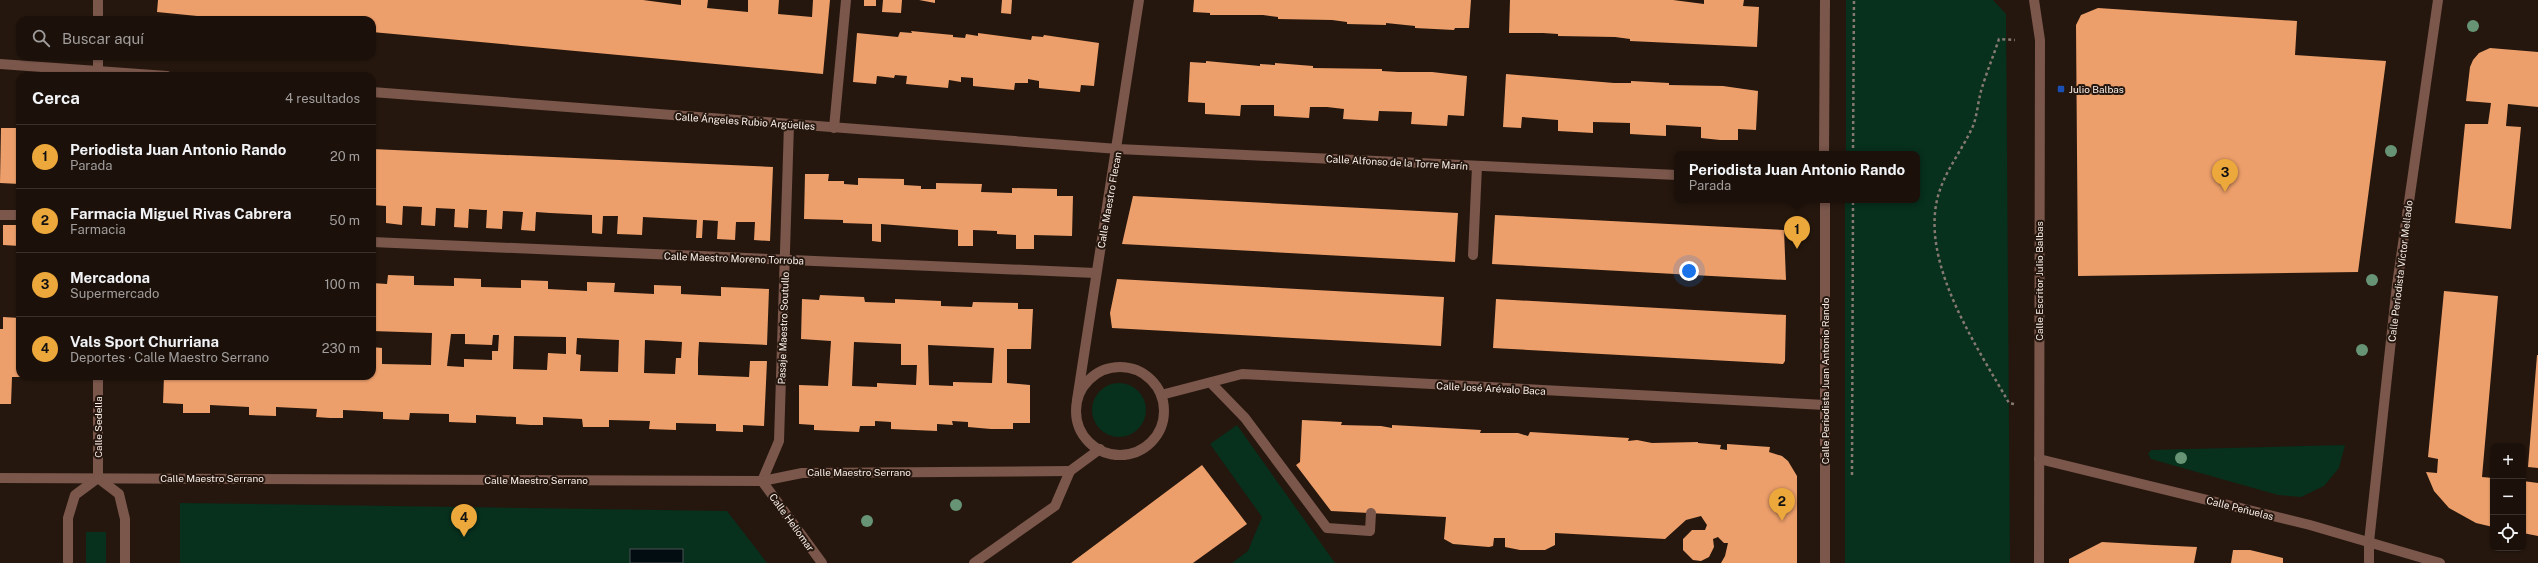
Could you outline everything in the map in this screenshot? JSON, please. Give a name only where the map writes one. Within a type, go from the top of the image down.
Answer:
[{"type":"street","points":[[98,0],[98,16]]},
{"type":"street","points":[[834,128],[846,0]]},
{"type":"street","name":"Calle Maestro Flecan","points":[[1077,400],[1095,273],[1118,149],[1139,0]]},
{"type":"street","points":[[1824,151],[1825,0]]},
{"type":"street","name":"Calle Escritor Julio Balbas","points":[[2034,0],[2040,40],[2038,458],[2039,563]]},
{"type":"street","name":"Calle Periodista Víctor Mellado","points":[[2369,563],[2369,542],[2397,285],[2438,0]]},
{"type":"street","points":[[98,60],[98,72]]},
{"type":"street","points":[[0,64],[78,72]]},
{"type":"street","name":"Calle Ángeles Rubio Argüelles","points":[[376,92],[1118,149]]},
{"type":"street","name":"Pasaje Maestro Soutullo","points":[[762,481],[779,441],[789,124]]},
{"type":"street","name":"Calle Alfonso de la Torre Marín","points":[[1118,149],[1674,175]]},
{"type":"street","points":[[1473,255],[1477,166]]},
{"type":"street","name":"Calle Periodista Juan Antonio Rando","points":[[1825,203],[1825,563]]},
{"type":"street","points":[[0,215],[16,215]]},
{"type":"street","name":"Calle Maestro Moreno Torroba","points":[[376,242],[1095,273]]},
{"type":"street","points":[[1121,367],[1137,370],[1151,379],[1161,395],[1164,409],[1162,424],[1155,437],[1144,448],[1130,453],[1115,454],[1100,449],[1084,438],[1080,431],[1076,414],[1077,400],[1083,387],[1092,377],[1105,369],[1121,367]]},
{"type":"street","name":"Calle José Arévalo Baca","points":[[1161,395],[1242,374],[1824,406]]},
{"type":"street","name":"Calle Sedella","points":[[98,380],[98,478]]},
{"type":"street","points":[[1211,383],[1245,418],[1327,528],[1370,531],[1371,513]]},
{"type":"street","points":[[974,563],[1055,506],[1070,471],[1100,449]]},
{"type":"street","name":"Calle Peñuelas","points":[[2038,458],[2310,525],[2440,563]]},
{"type":"street","name":"Calle Maestro Serrano","points":[[0,478],[762,481],[802,473],[1070,471]]},
{"type":"street","points":[[68,563],[68,518],[76,495],[98,478],[119,494],[126,519],[125,563]]},
{"type":"street","name":"Calle Heliomar","points":[[762,481],[822,563]]},
{"type":"path","points":[[1853,151],[1854,0]]},
{"type":"path","points":[[2039,408],[2009,403],[1967,331],[1945,276],[1934,236],[1936,205],[1946,171],[1973,126],[1981,90],[1999,40],[2040,40]]},
{"type":"path","points":[[1852,477],[1853,203]]},
{"type":"green space","points":[[1846,0],[1993,0],[2006,14],[2010,563],[1845,563],[1845,203],[1920,203],[1920,151],[1846,151]]},
{"type":"green space","points":[[1114,383],[1124,383],[1134,387],[1142,395],[1146,405],[1146,415],[1142,425],[1134,433],[1124,437],[1114,437],[1104,433],[1096,425],[1092,415],[1092,405],[1096,395],[1104,387]]},
{"type":"green space","points":[[1237,425],[1335,563],[1232,563],[1248,551],[1262,517],[1210,444]]},
{"type":"green space","points":[[2345,445],[2339,468],[2324,486],[2301,497],[2278,495],[2151,459],[2148,454],[2151,450]]},
{"type":"green space","points":[[180,503],[727,511],[767,563],[180,563]]},
{"type":"green space","points":[[86,532],[106,532],[106,563],[86,563]]},
{"type":"shaded area","points":[[630,549],[683,549],[683,563],[630,563]]},
{"type":"building","points":[[158,0],[643,0],[681,5],[681,0],[708,0],[707,8],[748,12],[748,0],[779,0],[778,14],[812,17],[813,0],[830,0],[823,74],[376,32],[376,16],[197,16],[157,12]]},
{"type":"building","points":[[864,0],[876,0],[876,6],[864,6]]},
{"type":"building","points":[[883,0],[902,0],[901,13],[882,12]]},
{"type":"building","points":[[919,0],[935,0],[935,3]]},
{"type":"building","points":[[1002,0],[1012,0],[1011,14],[1001,13]]},
{"type":"building","points":[[1194,0],[1471,0],[1469,28],[1455,28],[1454,30],[1415,28],[1415,26],[1386,23],[1386,25],[1347,24],[1347,22],[1332,20],[1278,19],[1278,17],[1263,15],[1210,15],[1210,13],[1193,12]]},
{"type":"building","points":[[1510,0],[1673,0],[1704,4],[1704,0],[1744,0],[1743,6],[1759,7],[1757,47],[1630,41],[1630,39],[1615,37],[1558,36],[1558,34],[1543,33],[1509,33]]},
{"type":"building","points":[[2098,8],[2297,21],[2295,55],[2386,61],[2358,272],[2078,276],[2076,25],[2081,15]]},
{"type":"building","points":[[911,31],[953,35],[953,37],[965,38],[966,34],[978,36],[978,33],[1031,40],[1032,36],[1043,37],[1044,35],[1099,43],[1094,86],[1081,85],[1080,92],[1039,88],[1039,81],[1028,79],[1028,83],[1015,83],[1014,90],[973,86],[973,78],[961,77],[961,82],[949,80],[948,88],[906,84],[907,76],[895,75],[894,78],[877,76],[876,84],[853,82],[857,33],[898,37],[900,32],[912,33]]},
{"type":"building","points":[[2490,48],[2538,52],[2538,107],[2508,104],[2506,126],[2521,127],[2511,229],[2455,223],[2465,124],[2488,124],[2491,103],[2466,101],[2470,67],[2473,60],[2479,53]]},
{"type":"building","points":[[1206,61],[1260,66],[1260,64],[1275,65],[1275,63],[1313,66],[1313,68],[1382,69],[1382,71],[1432,72],[1467,76],[1464,116],[1448,115],[1447,126],[1411,124],[1412,112],[1379,111],[1378,121],[1343,119],[1344,109],[1327,107],[1310,107],[1309,118],[1274,116],[1274,105],[1241,105],[1240,116],[1205,114],[1205,103],[1188,102],[1190,62],[1206,63]]},
{"type":"building","points":[[1506,74],[1614,83],[1631,83],[1631,81],[1669,83],[1669,85],[1723,86],[1758,91],[1756,130],[1738,129],[1738,140],[1720,140],[1701,138],[1701,127],[1666,125],[1666,136],[1630,134],[1630,123],[1593,122],[1593,133],[1558,131],[1558,120],[1522,117],[1521,128],[1503,127]]},
{"type":"building","points":[[1,128],[16,128],[16,184],[0,183]]},
{"type":"building","points":[[376,149],[773,167],[770,241],[754,240],[755,222],[736,222],[735,240],[717,239],[718,221],[703,220],[702,238],[696,238],[697,220],[643,217],[642,235],[617,234],[618,216],[603,216],[602,234],[592,233],[592,215],[536,212],[535,231],[521,230],[523,212],[503,211],[502,229],[486,228],[487,210],[469,209],[468,228],[454,227],[455,209],[436,208],[435,226],[421,225],[422,207],[403,206],[402,225],[386,223],[386,206],[376,205]]},
{"type":"building","points":[[805,174],[829,174],[828,181],[844,181],[844,184],[858,185],[858,178],[904,179],[904,185],[921,186],[921,189],[936,189],[936,183],[982,184],[981,192],[1012,193],[1012,188],[1057,189],[1057,196],[1073,196],[1072,236],[1034,235],[1034,249],[1016,249],[1016,235],[997,234],[997,231],[973,230],[973,246],[958,246],[958,230],[881,224],[881,242],[872,241],[872,224],[843,223],[843,220],[804,219]]},
{"type":"building","points":[[1133,196],[1458,213],[1455,262],[1122,244]]},
{"type":"building","points":[[1495,215],[1784,230],[1786,280],[1492,264]]},
{"type":"building","points":[[3,225],[16,225],[16,246],[3,245]]},
{"type":"building","points":[[388,275],[414,276],[414,285],[454,286],[454,278],[481,279],[481,287],[521,288],[521,280],[548,281],[548,289],[587,291],[587,282],[615,283],[614,292],[654,294],[654,285],[681,286],[681,294],[721,296],[721,287],[769,289],[767,345],[699,342],[698,359],[698,375],[749,377],[750,361],[767,361],[764,426],[743,425],[743,432],[716,431],[716,424],[676,423],[676,430],[649,429],[650,421],[609,420],[609,427],[583,427],[582,419],[543,417],[543,425],[530,425],[516,424],[516,417],[476,415],[476,423],[449,422],[449,414],[410,413],[409,420],[383,419],[383,412],[343,410],[343,418],[330,418],[316,417],[317,409],[276,407],[276,416],[249,415],[249,407],[210,405],[210,413],[183,413],[183,404],[163,403],[164,380],[376,380],[376,347],[382,348],[382,364],[431,365],[432,333],[376,331],[376,283],[387,284]],"holes":[[[451,334],[465,334],[465,344],[492,345],[493,335],[499,335],[498,351],[492,351],[492,360],[464,359],[464,367],[447,366]],[[514,336],[566,337],[566,354],[548,353],[547,370],[513,369]],[[577,338],[619,340],[618,372],[580,371],[581,355],[576,354]],[[645,340],[682,342],[681,358],[676,358],[675,374],[644,373]]]},
{"type":"building","points":[[1117,279],[1444,297],[1441,346],[1112,328],[1110,313]]},
{"type":"building","points":[[2444,291],[2498,296],[2482,477],[2490,478],[2490,526],[2476,523],[2449,508],[2434,491],[2426,472],[2437,473],[2438,459],[2428,457]]},
{"type":"building","points":[[820,295],[864,297],[865,302],[895,303],[895,299],[941,301],[941,306],[972,307],[973,302],[1018,303],[1018,309],[1033,309],[1031,349],[1007,349],[1007,383],[1030,385],[1030,423],[1013,423],[1013,429],[991,429],[968,427],[968,422],[952,421],[953,425],[937,424],[937,431],[891,429],[891,422],[875,421],[875,426],[860,426],[859,432],[814,430],[814,425],[799,424],[799,385],[828,386],[831,341],[801,339],[802,299],[819,300]],"holes":[[[854,342],[901,344],[901,365],[917,365],[916,385],[877,383],[877,387],[852,386]],[[928,345],[994,348],[992,383],[953,382],[953,386],[929,385]]]},
{"type":"building","points":[[1496,299],[1786,315],[1785,361],[1783,364],[1493,348]]},
{"type":"building","points":[[3,317],[16,318],[16,377],[12,377],[11,404],[0,404],[0,329],[3,329]]},
{"type":"building","points":[[2538,355],[2538,468],[2528,467]]},
{"type":"building","points":[[1302,420],[1342,422],[1341,425],[1381,426],[1392,428],[1392,425],[1481,430],[1480,433],[1518,433],[1528,436],[1530,432],[1629,438],[1628,441],[1637,440],[1652,443],[1698,442],[1721,445],[1720,449],[1727,450],[1727,444],[1770,447],[1769,452],[1782,456],[1788,461],[1797,476],[1797,563],[1721,563],[1725,556],[1728,543],[1724,543],[1718,537],[1713,539],[1714,547],[1709,557],[1701,561],[1693,560],[1683,550],[1683,539],[1692,530],[1705,530],[1707,525],[1701,516],[1686,520],[1665,539],[1555,533],[1555,545],[1545,550],[1520,550],[1505,547],[1505,538],[1494,538],[1493,546],[1489,547],[1453,544],[1444,539],[1446,517],[1331,511],[1296,465],[1300,462]]},
{"type":"building","points":[[1202,465],[1247,524],[1193,563],[1071,563]]},
{"type":"building","points":[[2526,481],[2538,483],[2538,536],[2526,534]]},
{"type":"building","points":[[2102,542],[2197,547],[2194,563],[2069,563],[2069,559]]},
{"type":"building","points":[[2233,550],[2250,550],[2283,558],[2283,563],[2231,563]]},
{"type":"place","name":"Julio Balbas","points":[[2061,89]]},
{"type":"place","name":"Mercadona","points":[[2225,192]]},
{"type":"place","name":"Periodista Juan Antonio Rando","points":[[1797,249]]},
{"type":"place","name":"Farmacia Miguel Rivas Cabrera","points":[[1782,521]]},
{"type":"place","name":"Vals Sport Churriana","points":[[464,537]]}]
